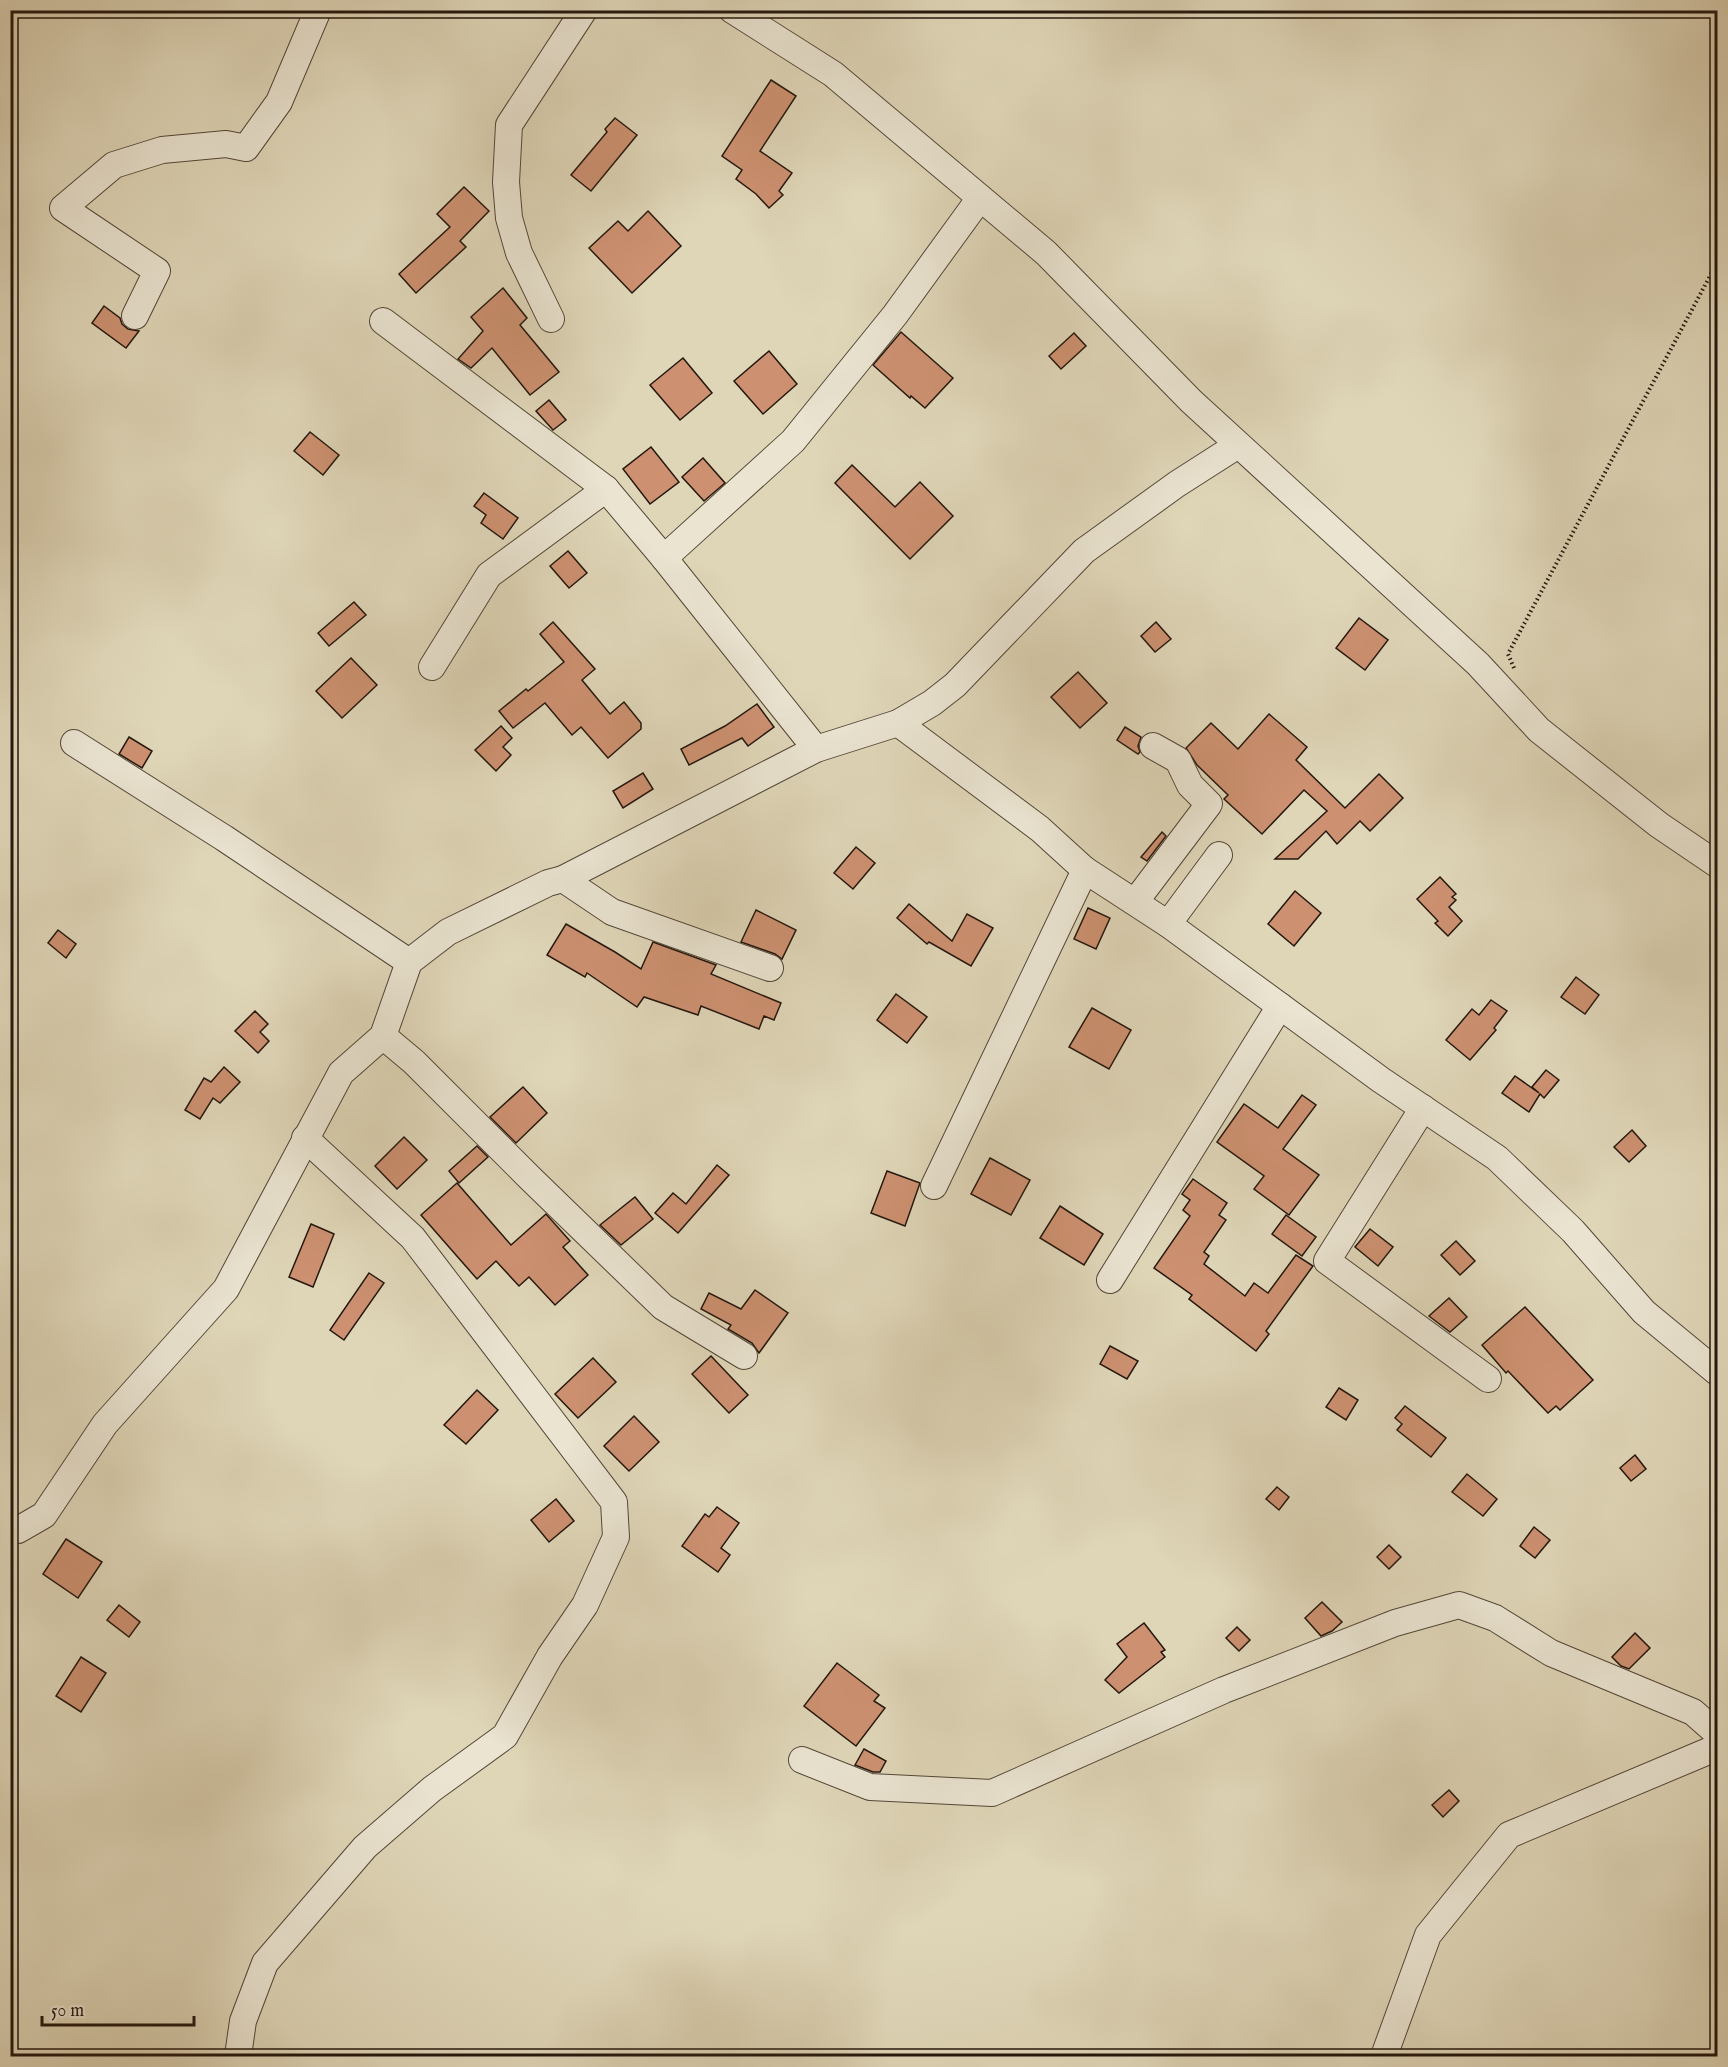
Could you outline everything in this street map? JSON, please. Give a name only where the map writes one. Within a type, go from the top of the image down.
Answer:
[{"type":"street","points":[[135,316],[157,271],[63,208],[114,165],[162,150],[226,144],[246,148],[279,102],[318,10]]},
{"type":"street","points":[[551,319],[519,253],[509,218],[506,182],[509,124],[584,10]]},
{"type":"street","points":[[732,10],[833,74],[1046,253],[1191,401],[1478,664],[1539,730],[1659,825],[1718,865]]},
{"type":"street","points":[[664,558],[793,441],[895,315],[980,198]]},
{"type":"street","points":[[383,321],[606,489],[816,749]]},
{"type":"street","points":[[18,1530],[44,1515],[105,1424],[226,1289],[305,1138],[342,1073],[383,1036],[409,962],[448,932],[548,883],[563,879],[816,749],[898,723],[932,703],[955,684],[1084,551],[1177,484],[1238,445]]},
{"type":"street","points":[[432,667],[489,575],[606,489]]},
{"type":"street","points":[[898,723],[1040,829],[1085,870],[1168,924],[1381,1080],[1497,1158],[1573,1231],[1644,1312],[1718,1373]]},
{"type":"street","points":[[74,742],[224,838],[409,962]]},
{"type":"street","points":[[1135,902],[1209,804],[1190,785],[1178,760],[1153,746]]},
{"type":"street","points":[[1168,924],[1219,855]]},
{"type":"street","points":[[934,1186],[1085,870]]},
{"type":"street","points":[[563,879],[612,912],[770,968]]},
{"type":"street","points":[[1110,1280],[1280,1006]]},
{"type":"street","points":[[383,1036],[414,1062],[663,1307],[744,1356]]},
{"type":"street","points":[[1423,1108],[1327,1261],[1488,1379]]},
{"type":"street","points":[[238,2056],[243,2021],[265,1963],[365,1847],[432,1789],[505,1736],[550,1656],[585,1605],[616,1538],[614,1502],[413,1238],[305,1138]]},
{"type":"street","points":[[802,1760],[870,1787],[992,1793],[1224,1690],[1395,1623],[1459,1605],[1495,1618],[1551,1653],[1693,1712],[1718,1734]]},
{"type":"street","points":[[1384,2056],[1428,1935],[1509,1835],[1718,1747]]},
{"type":"path","points":[[1517,676],[1508,654],[1718,261]]},
{"type":"building","points":[[771,80],[796,96],[760,151],[792,173],[779,191],[783,195],[769,208],[756,194],[736,179],[742,170],[722,156]]},
{"type":"building","points":[[615,118],[637,135],[591,191],[571,175],[607,132],[605,129]]},
{"type":"building","points":[[464,187],[489,211],[460,241],[466,247],[416,293],[399,274],[450,227],[437,214]]},
{"type":"building","points":[[648,211],[681,246],[632,293],[589,248],[618,221],[628,231]]},
{"type":"building","points":[[503,288],[527,318],[520,325],[559,372],[530,395],[492,348],[471,368],[458,359],[483,331],[471,317]]},
{"type":"building","points":[[104,306],[120,318],[122,324],[128,329],[139,331],[126,348],[92,323]]},
{"type":"building","points":[[901,332],[953,378],[925,408],[911,396],[910,398],[873,365]]},
{"type":"building","points":[[1074,333],[1086,346],[1061,369],[1049,356]]},
{"type":"building","points":[[769,351],[797,384],[763,414],[734,381]]},
{"type":"building","points":[[683,358],[712,393],[680,420],[650,385]]},
{"type":"building","points":[[549,400],[566,420],[553,430],[536,411]]},
{"type":"building","points":[[310,432],[339,455],[323,475],[294,451]]},
{"type":"building","points":[[651,447],[679,482],[650,504],[623,469]]},
{"type":"building","points":[[703,458],[725,483],[704,501],[682,477]]},
{"type":"building","points":[[852,465],[895,507],[920,482],[953,516],[910,559],[835,483]]},
{"type":"building","points":[[484,493],[518,518],[503,539],[481,523],[486,515],[474,506]]},
{"type":"building","points":[[568,551],[587,573],[569,588],[550,566]]},
{"type":"building","points":[[354,602],[366,615],[329,646],[318,633]]},
{"type":"building","points":[[1359,618],[1388,640],[1365,670],[1336,648]]},
{"type":"building","points":[[553,622],[595,669],[582,680],[610,714],[624,702],[641,723],[641,729],[608,758],[581,727],[572,735],[545,703],[513,728],[499,711],[564,662],[540,634]]},
{"type":"building","points":[[1156,622],[1171,639],[1155,652],[1141,636]]},
{"type":"building","points":[[351,658],[377,685],[342,718],[316,691]]},
{"type":"building","points":[[1078,672],[1107,703],[1080,728],[1051,697]]},
{"type":"building","points":[[757,704],[774,727],[748,746],[742,738],[689,765],[681,749],[725,726]]},
{"type":"building","points":[[1269,714],[1307,747],[1296,760],[1345,808],[1379,774],[1403,798],[1370,831],[1360,821],[1337,844],[1326,831],[1298,859],[1275,859],[1327,811],[1304,790],[1262,834],[1224,799],[1228,795],[1197,765],[1186,748],[1211,723],[1238,749]]},
{"type":"building","points":[[501,726],[512,738],[503,747],[511,755],[496,771],[475,750]]},
{"type":"building","points":[[1125,727],[1141,737],[1138,754],[1117,740]]},
{"type":"building","points":[[129,737],[152,751],[142,768],[119,754]]},
{"type":"building","points":[[643,773],[653,789],[623,808],[613,791]]},
{"type":"building","points":[[1162,832],[1166,836],[1147,861],[1141,857]]},
{"type":"building","points":[[856,847],[875,863],[853,889],[834,873]]},
{"type":"building","points":[[1440,877],[1456,894],[1452,897],[1456,900],[1449,907],[1462,921],[1448,936],[1435,923],[1438,921],[1417,899]]},
{"type":"building","points":[[1295,891],[1321,913],[1294,946],[1268,924]]},
{"type":"building","points":[[909,904],[952,941],[967,914],[993,928],[971,966],[929,942],[927,944],[897,918]]},
{"type":"building","points":[[1088,908],[1110,918],[1096,949],[1074,939]]},
{"type":"building","points":[[756,910],[796,930],[782,959],[775,954],[741,942]]},
{"type":"building","points":[[566,924],[641,969],[653,942],[716,965],[711,974],[781,1003],[774,1020],[764,1016],[759,1029],[701,1006],[698,1015],[644,997],[637,1007],[587,973],[585,977],[547,955]]},
{"type":"building","points":[[58,930],[76,944],[66,958],[48,943]]},
{"type":"building","points":[[1576,977],[1599,995],[1585,1014],[1561,997]]},
{"type":"building","points":[[896,994],[927,1017],[907,1043],[877,1020]]},
{"type":"building","points":[[1491,1000],[1507,1011],[1494,1028],[1496,1030],[1470,1060],[1446,1040],[1472,1009],[1479,1015]]},
{"type":"building","points":[[1092,1008],[1131,1030],[1109,1069],[1069,1047]]},
{"type":"building","points":[[255,1011],[268,1024],[260,1032],[269,1041],[258,1053],[235,1031]]},
{"type":"building","points":[[224,1067],[240,1082],[220,1103],[213,1098],[200,1119],[185,1110],[204,1078],[211,1082]]},
{"type":"building","points":[[1546,1070],[1559,1080],[1544,1098],[1540,1094],[1529,1112],[1502,1093],[1515,1076],[1539,1093],[1532,1087]]},
{"type":"building","points":[[523,1087],[547,1113],[516,1143],[490,1117]]},
{"type":"building","points":[[1302,1095],[1316,1105],[1283,1149],[1319,1175],[1289,1215],[1254,1189],[1264,1176],[1217,1142],[1244,1104],[1278,1128]]},
{"type":"building","points":[[1632,1130],[1646,1146],[1629,1162],[1614,1147]]},
{"type":"building","points":[[404,1137],[427,1160],[397,1189],[375,1166]]},
{"type":"building","points":[[477,1146],[488,1157],[459,1183],[449,1171]]},
{"type":"building","points":[[990,1158],[1030,1180],[1011,1215],[971,1194]]},
{"type":"building","points":[[717,1165],[729,1175],[678,1233],[655,1213],[673,1193],[686,1204]]},
{"type":"building","points":[[887,1171],[920,1183],[905,1226],[871,1213]]},
{"type":"building","points":[[1193,1179],[1227,1203],[1219,1215],[1226,1220],[1204,1252],[1209,1256],[1204,1264],[1245,1296],[1254,1283],[1268,1293],[1296,1255],[1313,1266],[1266,1331],[1269,1334],[1256,1351],[1189,1299],[1192,1295],[1154,1268],[1190,1216],[1183,1210],[1190,1200],[1182,1194]]},
{"type":"building","points":[[457,1183],[511,1245],[546,1214],[570,1241],[563,1247],[588,1275],[555,1305],[529,1277],[519,1286],[496,1261],[477,1279],[421,1215]]},
{"type":"building","points":[[635,1197],[653,1219],[621,1245],[600,1225]]},
{"type":"building","points":[[1060,1206],[1103,1234],[1084,1265],[1040,1238]]},
{"type":"building","points":[[1286,1215],[1316,1237],[1302,1256],[1272,1234]]},
{"type":"building","points":[[311,1224],[334,1234],[313,1287],[289,1277]]},
{"type":"building","points":[[1370,1229],[1393,1247],[1378,1266],[1355,1247]]},
{"type":"building","points":[[1456,1241],[1475,1261],[1460,1275],[1441,1255]]},
{"type":"building","points":[[369,1273],[384,1283],[344,1340],[330,1330]]},
{"type":"building","points":[[755,1290],[788,1313],[759,1353],[752,1343],[728,1329],[731,1325],[701,1309],[709,1293],[741,1309]]},
{"type":"building","points":[[1449,1298],[1467,1317],[1450,1332],[1429,1316]]},
{"type":"building","points":[[1525,1307],[1593,1380],[1560,1410],[1556,1406],[1548,1413],[1508,1371],[1506,1373],[1482,1345]]},
{"type":"building","points":[[1110,1346],[1138,1361],[1127,1379],[1100,1364]]},
{"type":"building","points":[[711,1356],[748,1395],[729,1413],[692,1374]]},
{"type":"building","points":[[593,1358],[616,1382],[578,1418],[555,1394]]},
{"type":"building","points":[[1339,1388],[1358,1400],[1346,1420],[1326,1407]]},
{"type":"building","points":[[477,1390],[498,1410],[466,1444],[444,1425]]},
{"type":"building","points":[[1405,1406],[1446,1438],[1431,1457],[1397,1430],[1402,1424],[1395,1418]]},
{"type":"building","points":[[634,1416],[659,1442],[629,1471],[604,1446]]},
{"type":"building","points":[[1635,1455],[1646,1469],[1631,1481],[1620,1468]]},
{"type":"building","points":[[1467,1474],[1497,1499],[1483,1516],[1452,1492]]},
{"type":"building","points":[[1277,1487],[1289,1497],[1279,1510],[1266,1499]]},
{"type":"building","points":[[556,1499],[574,1521],[549,1542],[531,1520]]},
{"type":"building","points":[[717,1507],[739,1523],[721,1548],[730,1555],[718,1572],[682,1546],[705,1514],[709,1517]]},
{"type":"building","points":[[1534,1527],[1550,1540],[1535,1558],[1520,1546]]},
{"type":"building","points":[[66,1539],[102,1562],[78,1598],[43,1574]]},
{"type":"building","points":[[1389,1545],[1401,1557],[1389,1569],[1377,1557]]},
{"type":"building","points":[[1322,1602],[1342,1622],[1332,1631],[1321,1636],[1305,1618]]},
{"type":"building","points":[[119,1605],[140,1622],[129,1637],[107,1620]]},
{"type":"building","points":[[1144,1623],[1165,1650],[1161,1652],[1165,1657],[1119,1693],[1105,1680],[1127,1657],[1117,1644]]},
{"type":"building","points":[[1237,1627],[1250,1640],[1239,1651],[1226,1638]]},
{"type":"building","points":[[1635,1633],[1650,1648],[1629,1669],[1621,1666],[1612,1657]]},
{"type":"building","points":[[81,1657],[106,1673],[81,1712],[56,1696]]},
{"type":"building","points":[[837,1663],[879,1695],[874,1701],[885,1708],[856,1746],[804,1706]]},
{"type":"building","points":[[864,1749],[886,1761],[880,1772],[873,1772],[855,1765]]},
{"type":"building","points":[[1449,1790],[1459,1801],[1443,1817],[1432,1805]]}]
